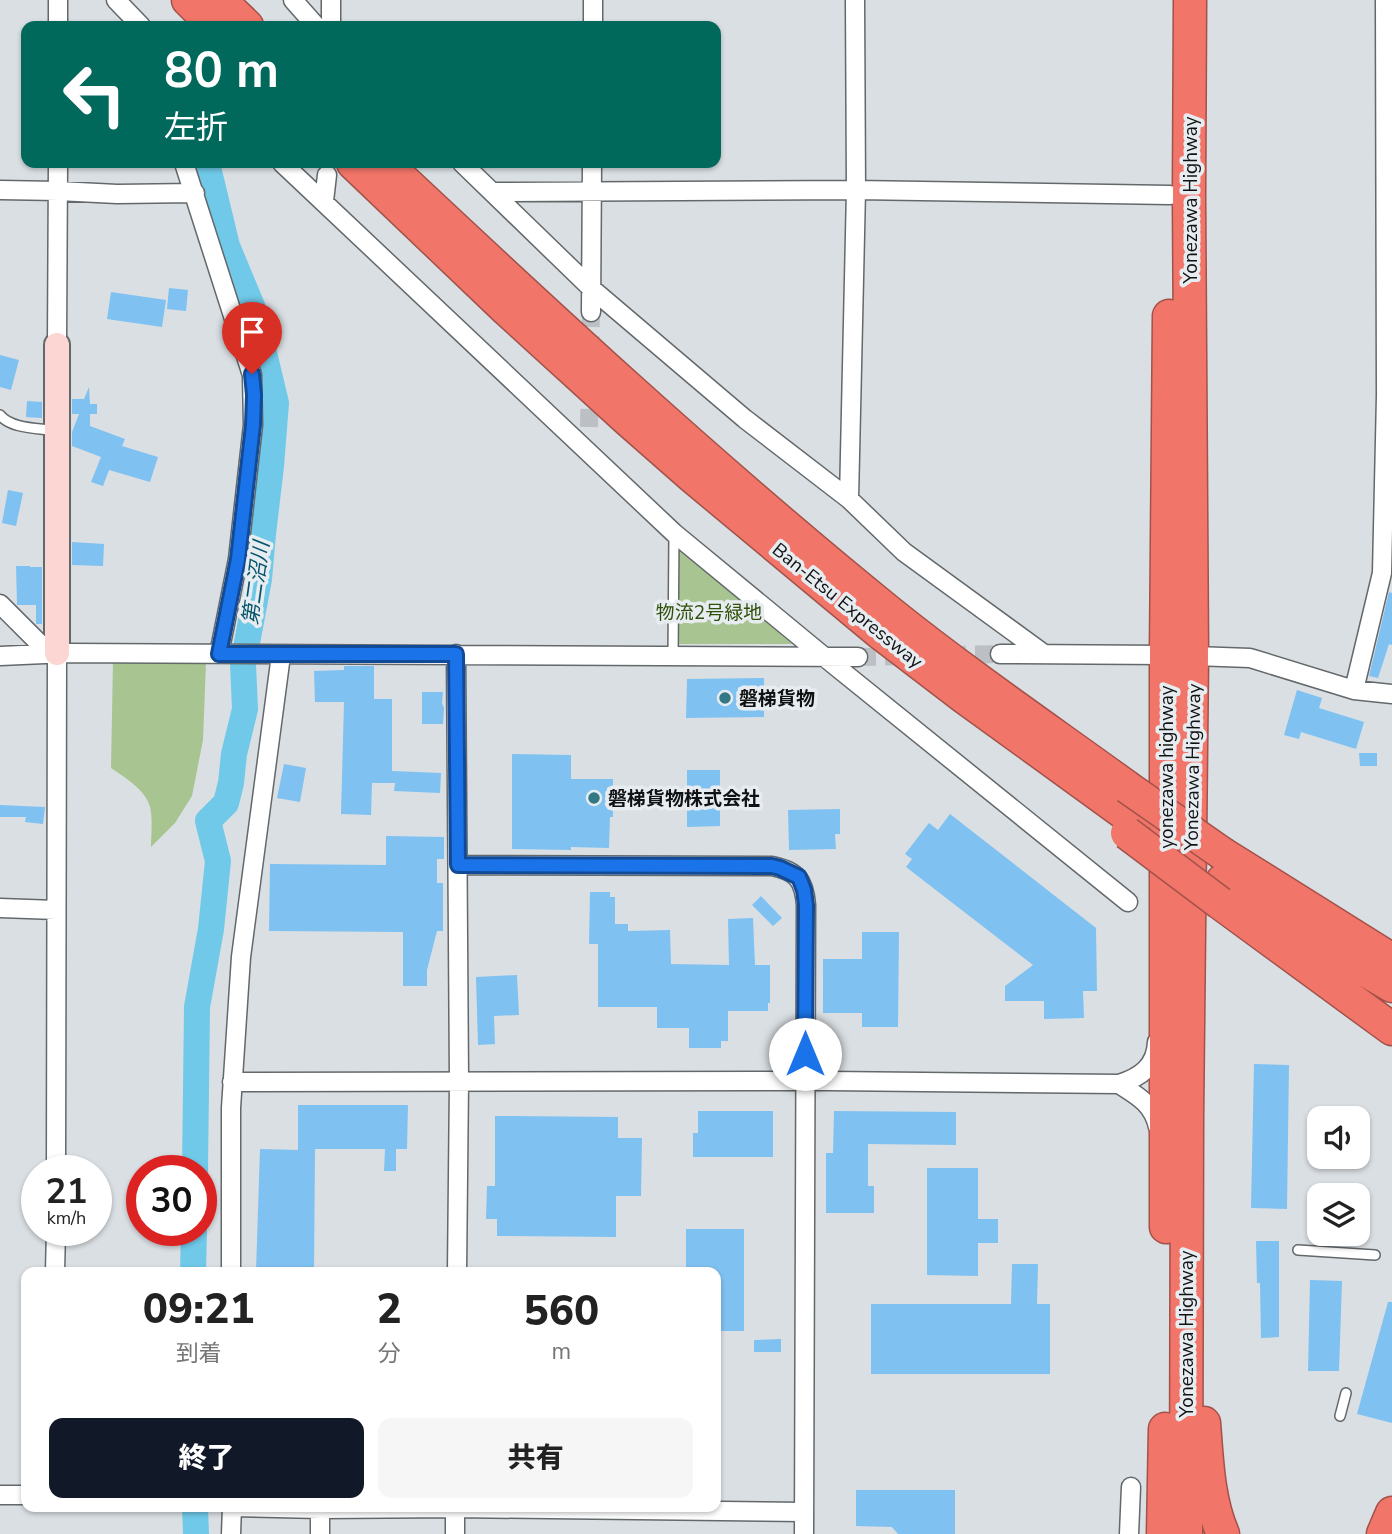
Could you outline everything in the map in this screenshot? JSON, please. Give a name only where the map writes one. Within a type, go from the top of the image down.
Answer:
[{"type":"highway","points":[[188,0],[209,21]]},
{"type":"highway","points":[[220,0],[242,21]]},
{"type":"highway","name":"yonezawa highway","points":[[1163,1534],[1166,1321],[1176,1179],[1166,922],[1179,655],[1170,195],[1171,0]]},
{"type":"highway","name":"Yonezawa Highway","points":[[1186,1534],[1176,1179],[1179,655],[1189,197],[1190,0]]},
{"type":"highway","name":"Ban-Etsu Expressway","points":[[390,168],[708,460],[889,612],[1127,788],[1222,879]]},
{"type":"highway","name":"Ban-Etsu Expressway","points":[[340,169],[506,309],[639,429],[869,623],[1131,827],[1222,879],[1351,962],[1391,966]]},
{"type":"highway","points":[[1222,879],[1392,1030]]},
{"type":"highway","points":[[1176,1179],[1194,1220],[1195,1314],[1207,1456],[1217,1520],[1223,1534]]},
{"type":"highway","points":[[1383,1534],[1392,1513]]},
{"type":"street","points":[[58,0],[58,21]]},
{"type":"street","points":[[116,0],[136,21]]},
{"type":"street","points":[[293,0],[312,21]]},
{"type":"street","points":[[331,0],[331,21]]},
{"type":"street","points":[[593,0],[593,21]]},
{"type":"street","points":[[849,499],[856,190],[855,0]]},
{"type":"street","points":[[1354,690],[1382,573],[1389,396],[1385,0]]},
{"type":"street","points":[[56,1155],[53,653],[58,168]]},
{"type":"street","points":[[186,168],[252,374],[254,395],[238,559],[224,654]]},
{"type":"street","points":[[288,168],[674,533],[1128,902]]},
{"type":"street","points":[[468,168],[592,289],[745,419],[849,499],[904,552],[1044,654]]},
{"type":"street","points":[[591,312],[592,168]]},
{"type":"street","points":[[324,201],[340,169]]},
{"type":"street","points":[[0,190],[117,194],[195,193]]},
{"type":"street","points":[[494,192],[856,190],[1170,195]]},
{"type":"street","points":[[588,450],[589,427]]},
{"type":"street","points":[[0,604],[53,653]]},
{"type":"street","points":[[0,656],[53,653],[456,654],[673,659],[858,657]]},
{"type":"street","points":[[456,654],[459,1082],[457,1267]]},
{"type":"street","points":[[1000,654],[1250,658],[1354,690],[1392,694]]},
{"type":"street","points":[[231,1267],[232,1082],[242,957],[281,655]]},
{"type":"street","points":[[458,865],[772,866],[799,877],[806,905],[804,1534]]},
{"type":"street","points":[[0,908],[56,910]]},
{"type":"street","points":[[232,1082],[805,1081],[1119,1084],[1136,1077],[1147,1068],[1156,1053],[1157,940],[1161,927],[1166,922]]},
{"type":"street","points":[[1119,1084],[1152,1110],[1158,1130],[1158,1157],[1161,1165],[1176,1179]]},
{"type":"street","points":[[55,1267],[56,1246]]},
{"type":"street","points":[[1129,1534],[1131,1487]]},
{"type":"street","points":[[0,1495],[21,1495]]},
{"type":"street","points":[[721,1511],[804,1512]]},
{"type":"street","points":[[231,1534],[232,1512]]},
{"type":"street","points":[[320,1512],[320,1534]]},
{"type":"street","points":[[455,1512],[456,1534]]},
{"type":"lane","points":[[0,415],[4,420],[15,424],[57,431]]},
{"type":"lane","points":[[673,659],[674,533]]},
{"type":"lane","points":[[1298,1250],[1375,1255]]},
{"type":"lane","points":[[1340,1416],[1346,1393]]},
{"type":"green space","name":"物流2号緑地","points":[[678,542],[792,644],[678,644]]},
{"type":"green space","points":[[113,661],[206,663],[203,740],[192,796],[175,823],[151,847],[148,801],[134,784],[111,768]]},
{"type":"building","points":[[169,288],[188,290],[186,311],[167,309]]},
{"type":"building","points":[[111,292],[166,300],[162,327],[107,319]]},
{"type":"building","points":[[0,355],[19,360],[11,390],[0,387]]},
{"type":"building","points":[[89,387],[90,404],[97,404],[97,414],[90,414],[90,426],[125,439],[122,446],[158,457],[150,482],[109,470],[103,486],[91,482],[101,457],[72,446],[72,432],[79,414],[72,414],[72,399],[84,399]]},
{"type":"building","points":[[27,401],[42,402],[42,418],[26,417]]},
{"type":"building","points":[[8,490],[23,493],[16,526],[2,523]]},
{"type":"building","points":[[72,542],[104,544],[103,566],[72,565]]},
{"type":"building","points":[[16,566],[42,567],[42,624],[36,624],[36,605],[17,605]]},
{"type":"building","points":[[1389,592],[1392,593],[1392,645],[1389,644],[1378,678],[1369,676]]},
{"type":"building","points":[[344,666],[374,666],[374,699],[392,699],[392,771],[441,773],[440,793],[394,791],[395,783],[372,783],[371,815],[341,814],[344,702],[315,702],[314,671],[344,670]]},
{"type":"building","name":"磐梯貨物","points":[[764,678],[764,717],[686,718],[687,679]]},
{"type":"building","points":[[1297,690],[1322,698],[1319,708],[1364,722],[1356,749],[1301,732],[1299,739],[1284,735]]},
{"type":"building","points":[[422,692],[443,692],[443,724],[422,724]]},
{"type":"building","points":[[1359,753],[1377,753],[1377,766],[1360,766]]},
{"type":"building","points":[[512,754],[571,755],[571,779],[613,779],[613,817],[610,817],[609,848],[512,849]]},
{"type":"building","points":[[284,764],[306,768],[300,802],[277,798]]},
{"type":"building","points":[[687,770],[720,770],[720,826],[687,827]]},
{"type":"building","points":[[0,805],[45,807],[43,824],[25,822],[26,817],[0,817]]},
{"type":"building","points":[[840,809],[840,834],[835,834],[836,849],[789,850],[788,810]]},
{"type":"building","points":[[950,814],[1096,928],[1097,991],[1083,991],[1084,1018],[1044,1019],[1044,1001],[1005,1001],[1005,986],[1033,965],[906,867],[912,859],[905,854],[929,823],[938,830]]},
{"type":"building","points":[[386,836],[444,837],[444,859],[437,859],[437,883],[443,883],[443,931],[437,931],[427,970],[427,986],[403,986],[403,932],[269,931],[270,864],[386,865]]},
{"type":"building","points":[[590,892],[610,892],[610,897],[615,897],[615,924],[628,924],[628,931],[670,930],[671,964],[729,965],[728,919],[753,918],[755,965],[770,965],[768,1011],[728,1011],[728,1041],[721,1041],[721,1048],[689,1048],[689,1028],[657,1028],[657,1007],[598,1007],[598,944],[589,944]]},
{"type":"building","points":[[761,896],[782,918],[773,926],[752,905]]},
{"type":"building","points":[[862,932],[899,932],[898,1027],[862,1027],[862,1013],[823,1013],[823,959],[862,959]]},
{"type":"building","points":[[517,975],[519,1015],[494,1016],[495,1044],[478,1045],[476,977]]},
{"type":"building","points":[[1254,1064],[1289,1065],[1287,1209],[1251,1208]]},
{"type":"building","points":[[298,1105],[408,1105],[407,1149],[396,1149],[396,1171],[384,1171],[385,1149],[315,1149],[314,1267],[256,1267],[260,1149],[298,1150]]},
{"type":"building","points":[[698,1111],[773,1111],[773,1157],[693,1157],[693,1133],[698,1133]]},
{"type":"building","points":[[834,1111],[956,1112],[956,1145],[868,1144],[868,1186],[874,1186],[874,1213],[826,1213],[826,1153],[833,1153]]},
{"type":"building","points":[[495,1116],[618,1117],[618,1138],[642,1138],[641,1196],[616,1196],[616,1237],[497,1236],[497,1219],[486,1219],[487,1186],[495,1186]]},
{"type":"building","points":[[927,1168],[978,1168],[978,1219],[998,1219],[998,1243],[978,1243],[978,1276],[927,1275]]},
{"type":"building","points":[[686,1229],[744,1229],[744,1331],[721,1331],[721,1267],[686,1267]]},
{"type":"building","points":[[1256,1241],[1279,1241],[1279,1337],[1261,1338]]},
{"type":"building","points":[[1012,1264],[1038,1264],[1037,1304],[1050,1304],[1050,1374],[871,1374],[871,1304],[1011,1304]]},
{"type":"building","points":[[1310,1280],[1342,1281],[1339,1371],[1308,1371]]},
{"type":"building","points":[[1388,1302],[1392,1302],[1392,1423],[1357,1414]]},
{"type":"building","points":[[781,1339],[781,1352],[754,1352],[754,1340]]},
{"type":"building","points":[[856,1490],[955,1490],[955,1534],[898,1534],[892,1527],[856,1526]]},
{"type":"waterway","name":"第二沼川","points":[[195,1155],[197,1007],[211,929],[218,861],[208,821],[226,803],[245,709],[243,664],[259,579],[276,403],[254,311],[227,246],[208,168]]},
{"type":"waterway","name":"第二沼川","points":[[193,1267],[194,1246]]},
{"type":"waterway","name":"第二沼川","points":[[195,1512],[196,1534]]},
{"type":"tunnel","points":[[590,354],[591,312]]},
{"type":"tunnel","points":[[589,427],[590,382]]},
{"type":"tunnel","points":[[948,655],[1000,654]]},
{"type":"tunnel","points":[[858,657],[909,656]]},
{"type":"place","name":"磐梯貨物","points":[[725,698]]},
{"type":"place","name":"磐梯貨物株式会社","points":[[594,798]]},
{"type":"route","points":[[252,374],[253,425],[238,559],[219,654],[456,654],[458,865],[772,866],[799,877],[806,905],[805,1054]]}]
